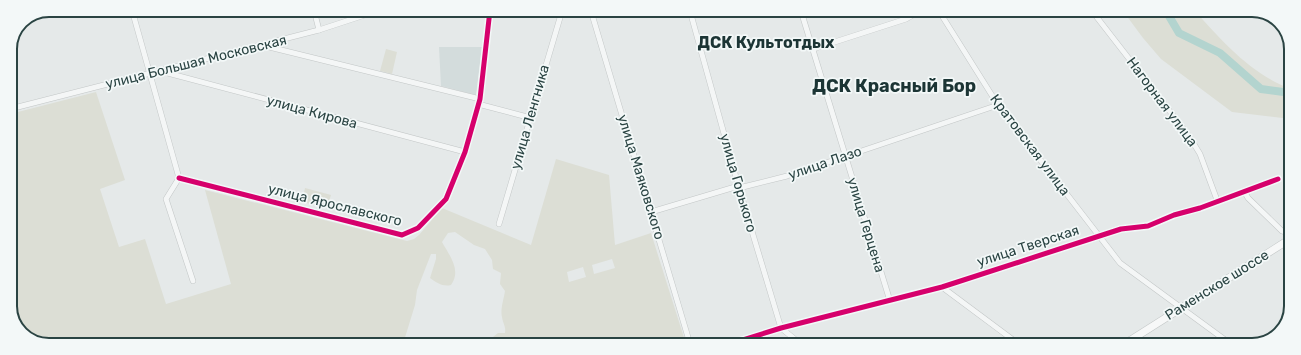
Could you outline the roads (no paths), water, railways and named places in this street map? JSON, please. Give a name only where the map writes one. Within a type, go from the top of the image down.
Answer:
[{"type":"main road","name":"Раменское шоссе","points":[[1134,338],[1284,243]]},
{"type":"street","points":[[134,17],[179,178],[166,198],[193,281]]},
{"type":"street","points":[[316,17],[319,30]]},
{"type":"street","name":"улица Большая Московская","points":[[17,107],[319,30],[359,17]]},
{"type":"street","name":"улица Ярославского","points":[[179,178],[402,235],[418,228],[446,199],[466,152],[479,102],[489,17]]},
{"type":"street","name":"улица Ленгника","points":[[499,224],[560,17]]},
{"type":"street","name":"улица Маяковского","points":[[593,17],[688,338]]},
{"type":"street","name":"улица Горького","points":[[692,17],[739,188],[781,328]]},
{"type":"street","name":"улица Герцена","points":[[803,17],[844,156],[890,301]]},
{"type":"street","points":[[813,49],[910,17]]},
{"type":"street","name":"Кратовская улица","points":[[943,17],[998,105],[1100,235],[1120,263],[1223,338]]},
{"type":"street","name":"Нагорная улица","points":[[1097,17],[1189,136],[1200,154],[1217,200]]},
{"type":"street","points":[[260,45],[479,102],[530,118]]},
{"type":"street","name":"улица Кирова","points":[[159,71],[466,152]]},
{"type":"street","name":"улица Лазо","points":[[651,212],[735,187],[739,188],[787,176],[998,105]]},
{"type":"street","name":"улица Тверская","points":[[749,338],[781,328],[942,287],[1121,229],[1148,226],[1174,215],[1200,208],[1217,200],[1278,179]]},
{"type":"street","points":[[1244,191],[1248,198],[1284,232]]},
{"type":"street","points":[[942,287],[1011,338]]},
{"type":"street","points":[[781,328],[794,338]]},
{"type":"waterway","points":[[1170,17],[1179,33],[1220,53],[1261,89],[1284,92]]},
{"type":"district","name":"ДСК Культотдых","points":[[766,42]]},
{"type":"district","name":"ДСК Красный Бор","points":[[894,86]]}]
